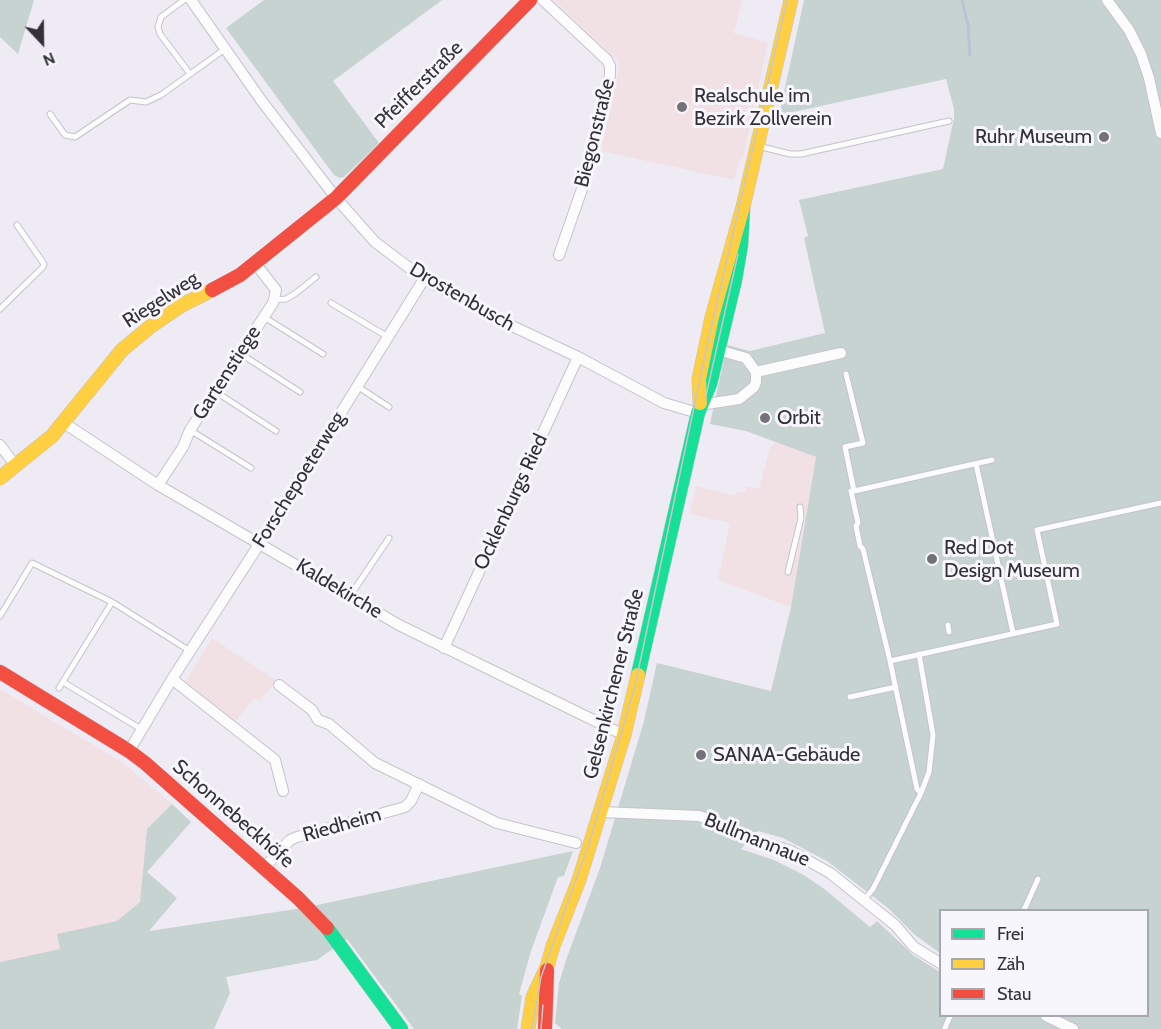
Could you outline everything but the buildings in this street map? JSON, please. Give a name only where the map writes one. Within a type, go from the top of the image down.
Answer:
[{"type":"main road","name":"Pfeifferstraße","points":[[336,198],[533,0]]},
{"type":"main road","name":"Gelsenkirchener Straße","points":[[699,409],[699,379],[711,317],[743,207],[791,0]]},
{"type":"main road","name":"Riegelweg","points":[[0,478],[52,436],[122,350],[151,326],[182,305],[240,275],[336,198]]},
{"type":"main road","name":"Gelsenkirchener Straße","points":[[528,1029],[533,997],[547,967],[587,856],[624,735],[699,409],[710,384],[718,350],[741,245],[743,207]]},
{"type":"main road","name":"Schonnebeckhöfe","points":[[0,672],[129,751],[298,898],[321,921],[401,1029]]},
{"type":"main road","name":"Gelsenkirchener Straße","points":[[544,1029],[547,967]]},
{"type":"street","name":"Biegonstraße","points":[[533,0],[607,60],[610,66],[610,75],[582,189],[559,255]]},
{"type":"street","points":[[1107,0],[1129,30],[1141,54],[1149,78],[1161,133]]},
{"type":"street","name":"Drostenbusch","points":[[191,1],[261,100],[336,198],[375,242],[424,279],[510,325],[578,357],[664,403],[699,409]]},
{"type":"street","points":[[255,263],[276,291],[274,300]]},
{"type":"street","name":"Forschepoeterweg","points":[[129,751],[424,279]]},
{"type":"street","name":"Gartenstiege","points":[[158,485],[183,447],[190,430],[214,391],[274,300]]},
{"type":"street","points":[[699,409],[739,399],[754,387],[756,382],[756,372],[746,358],[718,350]]},
{"type":"street","points":[[756,372],[842,353]]},
{"type":"street","name":"Ocklenburgs Ried","points":[[444,648],[578,357]]},
{"type":"street","name":"Kaldekirche","points":[[64,423],[158,485],[350,596],[444,648],[624,735]]},
{"type":"street","points":[[0,445],[15,465]]},
{"type":"street","points":[[172,679],[275,760],[283,791]]},
{"type":"street","points":[[279,685],[312,710],[318,720],[329,724],[375,763],[497,823],[576,843]]},
{"type":"street","name":"Riedheim","points":[[264,868],[290,840],[405,807],[411,801],[419,784]]},
{"type":"street","name":"Bullmannaue","points":[[601,812],[706,818],[749,838],[783,848],[806,858],[830,873],[895,925],[914,946],[939,962]]},
{"type":"street","points":[[1048,1017],[1073,1029]]},
{"type":"lane","points":[[190,74],[160,34],[158,27],[161,17],[191,1]]},
{"type":"lane","points":[[50,114],[65,135],[75,137],[130,100],[146,102],[161,95],[225,49]]},
{"type":"lane","points":[[757,145],[790,154],[801,154],[949,121]]},
{"type":"lane","points":[[0,309],[44,264],[17,225]]},
{"type":"lane","points":[[274,300],[296,293],[316,277]]},
{"type":"lane","points":[[331,303],[388,337]]},
{"type":"lane","points":[[264,317],[323,354]]},
{"type":"lane","points":[[239,353],[300,392]]},
{"type":"lane","points":[[846,374],[862,443],[845,447],[854,491]]},
{"type":"lane","points":[[357,386],[389,407]]},
{"type":"lane","points":[[214,391],[276,430]]},
{"type":"lane","points":[[190,430],[251,468]]},
{"type":"lane","points":[[921,792],[917,789],[864,549],[860,546],[851,491],[992,460]]},
{"type":"lane","points":[[976,464],[1013,633]]},
{"type":"lane","points":[[890,661],[954,644],[1057,624],[1037,530],[1161,503]]},
{"type":"lane","points":[[788,572],[801,518],[800,507]]},
{"type":"lane","points":[[350,596],[389,538]]},
{"type":"lane","points":[[0,616],[32,563],[111,602],[190,651]]},
{"type":"lane","points":[[59,688],[111,602]]},
{"type":"lane","points":[[948,625],[949,633]]},
{"type":"lane","points":[[864,900],[873,889],[929,772],[933,742],[932,722],[919,654]]},
{"type":"lane","points":[[63,682],[142,730]]},
{"type":"lane","points":[[850,697],[896,687]]},
{"type":"lane","points":[[1024,909],[1038,879]]},
{"type":"shaded area","points":[[0,0],[34,0],[18,54],[0,37]]},
{"type":"shaded area","points":[[264,0],[442,0],[333,81],[379,143],[344,177],[334,175],[226,28]]},
{"type":"shaded area","name":"Realschule im Bezirk Zollverein","points":[[554,0],[742,0],[734,33],[768,43],[743,157],[739,162],[734,180],[601,151],[620,63]]},
{"type":"shaded area","points":[[804,0],[1161,0],[1161,1029],[562,1029],[555,1023],[559,983],[600,868],[644,721],[657,663],[771,691],[791,607],[816,457],[746,431],[710,424],[727,345],[750,351],[825,333],[804,238],[808,236],[799,200],[943,169],[954,118],[954,109],[946,79],[779,115]]},
{"type":"shaded area","points":[[775,442],[816,457],[791,607],[718,580],[730,523],[690,514],[696,486],[735,496],[737,491],[745,493],[747,486],[759,489],[770,447]]},
{"type":"shaded area","points":[[212,638],[277,681],[259,701],[254,698],[235,722],[184,684]]},
{"type":"shaded area","points":[[0,689],[123,763],[172,804],[147,829],[141,901],[117,921],[57,934],[60,949],[0,962]]},
{"type":"shaded area","points":[[172,804],[191,822],[147,872],[177,898],[149,931],[303,908],[573,851],[564,876],[558,877],[531,951],[519,994],[522,996],[517,1029],[414,1029],[347,939],[317,960],[226,977],[230,993],[214,1029],[0,1029],[0,962],[60,949],[57,934],[117,921],[140,902],[147,829]]},
{"type":"waterway","points":[[962,0],[968,25],[970,55]]},
{"type":"tram line","points":[[532,1029],[541,977],[590,841],[635,686],[707,346],[787,0]]},
{"type":"tram line","points":[[705,400],[738,254]]},
{"type":"tram line","points":[[541,1029],[543,1005]]},
{"type":"traffic: fast","points":[[638,675],[698,413],[710,384],[735,280],[741,245],[743,207]]},
{"type":"traffic: fast","points":[[327,928],[401,1029]]},
{"type":"traffic: slow","points":[[700,403],[699,379],[712,317],[743,207],[791,0]]},
{"type":"traffic: slow","points":[[0,478],[52,436],[122,350],[151,326],[182,305],[212,290]]},
{"type":"traffic: slow","points":[[528,1029],[533,997],[547,967],[579,880],[624,735],[638,675]]},
{"type":"traffic: jam","points":[[212,290],[240,275],[336,198],[530,0]]},
{"type":"traffic: jam","points":[[0,672],[145,763],[298,898],[327,928]]},
{"type":"traffic: jam","points":[[545,1029],[547,970]]},
{"type":"place","name":"Realschule im Bezirk Zollverein","points":[[682,107]]},
{"type":"place","name":"Ruhr Museum","points":[[1104,137]]},
{"type":"place","name":"Orbit","points":[[765,418]]},
{"type":"place","name":"Red Dot Design Museum","points":[[932,559]]},
{"type":"place","name":"SANAA-Gebäude","points":[[701,755]]}]
